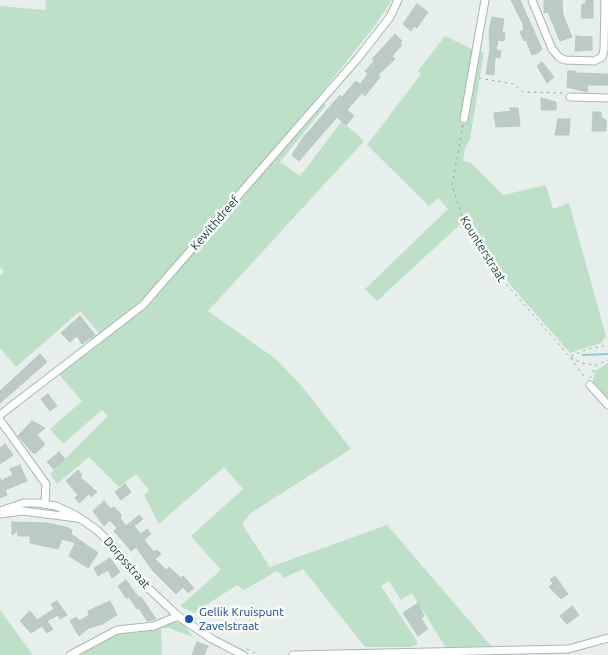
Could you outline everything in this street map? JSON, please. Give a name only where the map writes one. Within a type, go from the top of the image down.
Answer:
[{"type":"street","name":"Kewithdreef","points":[[0,415],[143,304],[358,58],[390,17],[398,0]]},
{"type":"street","points":[[464,119],[485,0]]},
{"type":"street","points":[[532,0],[552,49],[559,57],[565,60],[594,61],[602,57],[604,50],[606,0]]},
{"type":"street","points":[[570,97],[608,98]]},
{"type":"street","points":[[590,385],[608,404]]},
{"type":"street","points":[[0,420],[46,484],[45,503]]},
{"type":"street","name":"Dorpsstraat","points":[[0,512],[24,503],[45,503],[61,508],[80,518],[112,545],[151,592],[178,616],[212,639],[243,655]]},
{"type":"street","points":[[0,512],[23,512],[80,518]]},
{"type":"street","points":[[70,655],[117,630],[154,626],[178,616]]},
{"type":"street","points":[[293,655],[568,649],[608,638]]},
{"type":"path","points":[[471,77],[514,84],[523,92],[565,93],[570,97]]},
{"type":"path","name":"Kounterstraat","points":[[464,119],[452,186],[462,216],[501,278],[570,357],[590,385]]},
{"type":"path","points":[[570,357],[588,349],[608,345]]},
{"type":"path","points":[[570,357],[581,363],[596,365],[608,360]]},
{"type":"path","points":[[590,385],[590,378],[596,365]]},
{"type":"path","points":[[178,616],[189,613],[207,628]]},
{"type":"path","points":[[241,646],[258,655]]},
{"type":"green space","points":[[46,0],[392,0],[374,27],[318,97],[326,105],[280,162],[300,176],[342,121],[364,141],[208,311],[276,359],[300,384],[351,449],[251,513],[242,524],[270,567],[387,525],[491,646],[446,648],[412,593],[401,600],[389,581],[381,586],[417,641],[417,645],[409,647],[365,647],[303,569],[284,578],[277,571],[244,590],[237,585],[194,613],[180,606],[221,570],[191,536],[243,489],[224,467],[159,524],[144,495],[149,490],[136,474],[119,487],[89,457],[57,484],[50,474],[108,416],[102,410],[63,444],[50,429],[82,401],[54,369],[99,333],[80,311],[16,367],[0,348],[0,276],[4,272],[0,267],[0,6],[45,10]]},
{"type":"green space","points":[[445,36],[474,50],[471,75],[476,75],[479,51],[484,52],[470,140],[465,148],[463,161],[470,162],[503,195],[546,185],[553,209],[569,203],[606,336],[601,343],[570,353],[513,288],[493,262],[467,218],[377,301],[365,289],[448,209],[438,198],[429,206],[367,145],[421,74],[418,71]]},
{"type":"green space","points":[[608,363],[608,400],[593,382],[595,371]]},
{"type":"green space","points":[[0,610],[33,655],[0,655]]},
{"type":"green space","points":[[180,622],[193,637],[169,628],[161,628],[162,655],[75,655],[123,631]]},
{"type":"building","points":[[511,0],[520,0],[542,49],[538,53],[532,55],[526,40],[524,41],[520,32],[524,30],[523,24]]},
{"type":"building","points":[[544,0],[562,0],[563,15],[572,37],[560,41],[548,12],[544,13]]},
{"type":"building","points":[[586,0],[593,0],[593,18],[581,18],[582,4],[585,4]]},
{"type":"building","points":[[417,4],[428,12],[417,28],[414,26],[411,31],[403,24]]},
{"type":"building","points":[[492,17],[504,19],[502,33],[505,33],[504,41],[498,40],[496,50],[501,51],[500,58],[495,57],[494,75],[486,74],[490,49],[489,31]]},
{"type":"building","points":[[395,34],[402,41],[400,43],[402,45],[392,56],[395,59],[378,75],[380,77],[365,96],[362,93],[347,110],[354,116],[346,125],[337,117],[299,161],[292,155],[302,139],[340,95],[342,97],[356,81],[360,84],[368,74],[365,71],[374,61],[372,59]]},
{"type":"building","points":[[576,36],[592,37],[592,50],[575,51]]},
{"type":"building","points":[[542,62],[554,77],[547,83],[537,66]]},
{"type":"building","points":[[568,71],[608,74],[608,85],[588,85],[587,92],[567,87]]},
{"type":"building","points":[[541,98],[556,102],[556,110],[541,110]]},
{"type":"building","points":[[510,108],[518,108],[520,126],[496,127],[494,113],[511,111]]},
{"type":"building","points":[[593,112],[601,112],[601,118],[606,120],[606,131],[592,131]]},
{"type":"building","points":[[558,119],[570,119],[569,135],[555,135]]},
{"type":"building","points":[[80,316],[95,335],[82,344],[77,336],[70,342],[61,333]]},
{"type":"building","points":[[40,354],[47,362],[0,403],[0,391]]},
{"type":"building","points":[[48,394],[57,406],[50,411],[41,399]]},
{"type":"building","points":[[32,421],[45,428],[37,435],[45,444],[36,453],[33,453],[18,436]]},
{"type":"building","points":[[5,444],[13,455],[0,464],[0,448]]},
{"type":"building","points":[[59,452],[65,459],[54,469],[47,462]]},
{"type":"building","points":[[20,465],[27,481],[5,490],[7,495],[0,498],[0,478],[1,481],[13,475],[10,469]]},
{"type":"building","points":[[78,470],[82,475],[80,477],[97,492],[91,497],[89,494],[79,503],[75,498],[78,495],[66,481]]},
{"type":"building","points":[[125,484],[131,492],[121,500],[115,492]]},
{"type":"building","points":[[104,501],[111,509],[114,507],[118,511],[122,516],[120,518],[126,526],[139,515],[143,519],[134,526],[141,534],[147,529],[151,534],[144,540],[154,552],[157,550],[161,554],[155,559],[166,570],[169,567],[181,578],[183,576],[194,588],[188,593],[183,587],[176,594],[153,571],[136,547],[131,551],[114,531],[117,528],[110,520],[104,526],[93,511]]},
{"type":"building","points":[[12,522],[47,523],[66,527],[72,530],[71,534],[98,553],[88,568],[69,556],[75,543],[62,539],[58,549],[30,543],[30,536],[18,536],[17,531],[12,535]]},
{"type":"building","points":[[110,558],[120,572],[112,578],[108,570],[98,576],[94,568]]},
{"type":"building","points":[[555,576],[568,594],[561,599],[549,587],[553,583],[550,580]]},
{"type":"building","points":[[126,580],[139,598],[141,597],[156,619],[147,621],[129,597],[126,598],[118,586]]},
{"type":"building","points":[[57,601],[67,615],[60,619],[58,615],[47,621],[53,629],[47,633],[42,626],[31,633],[20,621],[30,611],[37,620],[54,609],[51,604]]},
{"type":"building","points":[[110,601],[117,615],[102,624],[89,628],[79,636],[70,621],[76,617],[79,621],[89,615],[88,611]]},
{"type":"building","points":[[418,603],[424,616],[421,618],[428,629],[418,636],[403,613]]},
{"type":"building","points":[[572,606],[579,615],[567,624],[560,616]]},
{"type":"building","points":[[197,642],[208,646],[204,655],[192,655]]},
{"type":"waterway","points":[[583,355],[608,354]]},
{"type":"place","name":"Gellik Kruispunt Zavelstraat","points":[[189,619]]}]
